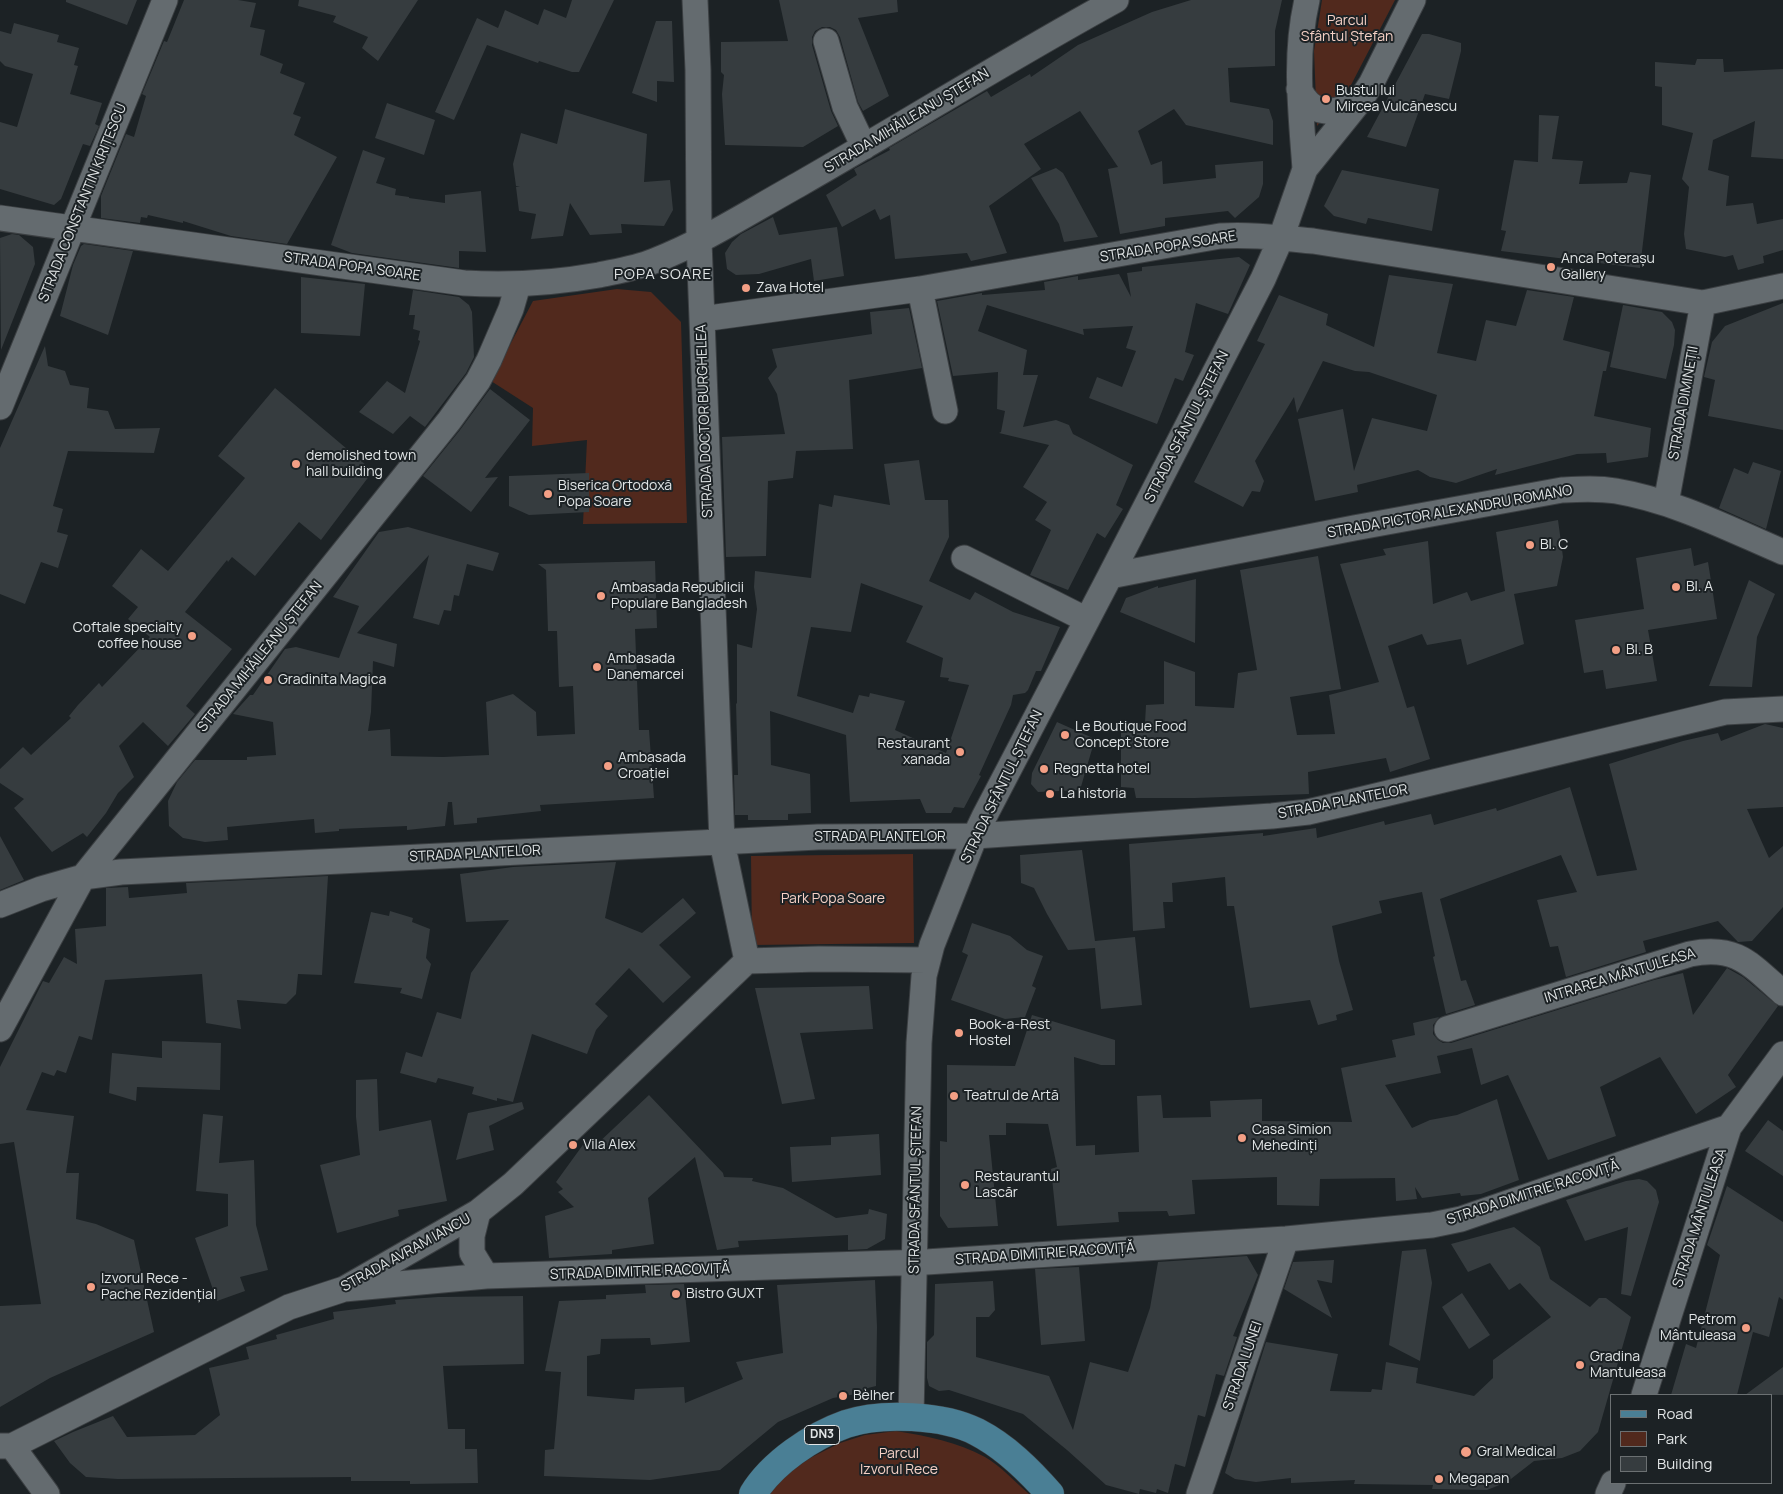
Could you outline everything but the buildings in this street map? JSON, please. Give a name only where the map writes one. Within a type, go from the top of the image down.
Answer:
[{"type":"main road","name":"DN3","points":[[753,1494],[761,1481],[779,1464],[811,1440],[847,1424],[874,1419],[911,1416],[932,1418],[977,1432],[1015,1457],[1050,1494]]},
{"type":"street","name":"STRADA CONSTANTIN KIRIȚESCU","points":[[0,407],[165,0]]},
{"type":"street","name":"STRADA DOCTOR BURGHELEA","points":[[695,0],[698,70],[698,241],[722,842],[748,961]]},
{"type":"street","name":"STRADA MIHĂILEANU ȘTEFAN","points":[[698,241],[864,147],[1042,40],[1116,0]]},
{"type":"street","points":[[1305,169],[1298,63],[1303,17],[1307,0]]},
{"type":"street","points":[[1305,169],[1359,102],[1371,84],[1413,0]]},
{"type":"street","points":[[826,42],[845,107],[864,147]]},
{"type":"street","points":[[1299,89],[1304,100],[1325,112],[1341,110],[1359,102]]},
{"type":"street","name":"STRADA SFÂNTUL ȘTEFAN","points":[[911,1416],[919,1043],[927,960],[975,836],[1256,292],[1281,238],[1305,169]]},
{"type":"street","name":"STRADA POPA SOARE","points":[[0,218],[464,283],[518,285],[570,280],[618,271],[653,261],[698,241]]},
{"type":"street","name":"STRADA POPA SOARE","points":[[702,319],[920,289],[1220,236],[1255,235],[1281,238],[1703,303],[1783,286]]},
{"type":"street","name":"STRADA MIHĂILEANU ȘTEFAN","points":[[0,1029],[83,877],[449,421],[478,381],[490,360],[504,327],[518,285]]},
{"type":"street","points":[[920,289],[945,411]]},
{"type":"street","name":"STRADA DIMINEȚII","points":[[1666,503],[1703,303]]},
{"type":"street","name":"STRADA PICTOR ALEXANDRU ROMANO","points":[[1110,576],[1354,528],[1562,490],[1591,488],[1615,491],[1666,503],[1783,552]]},
{"type":"street","points":[[964,558],[1087,620]]},
{"type":"street","name":"STRADA PLANTELOR","points":[[0,906],[41,889],[83,877],[173,868],[818,837],[975,836],[1272,816],[1308,812],[1725,712],[1783,710]]},
{"type":"street","name":"INTRAREA MÂNTULEASA","points":[[1447,1029],[1708,950],[1738,956],[1749,963],[1783,993]]},
{"type":"street","points":[[748,961],[819,959],[927,960]]},
{"type":"street","name":"STRADA AVRAM IANCU","points":[[6,1446],[289,1307],[344,1289],[478,1212],[513,1184],[748,961]]},
{"type":"street","name":"STRADA MÂNTULEASA","points":[[1644,1394],[1729,1127],[1783,1054]]},
{"type":"street","name":"STRADA DIMITRIE RACOVIȚĂ","points":[[344,1289],[486,1276],[915,1262],[1286,1239],[1432,1225],[1461,1219],[1729,1127]]},
{"type":"street","points":[[478,1212],[472,1236],[472,1253],[486,1276]]},
{"type":"street","name":"STRADA LUNEI","points":[[1199,1494],[1286,1239]]},
{"type":"street","points":[[6,1446],[47,1494]]},
{"type":"green space","name":"Parcul Sfântul Ștefan","points":[[1322,0],[1395,0],[1351,85],[1317,126],[1314,51]]},
{"type":"green space","points":[[617,289],[651,292],[681,322],[687,523],[583,524],[587,440],[532,446],[533,408],[491,381],[533,301]]},
{"type":"green space","name":"Park Popa Soare","points":[[913,854],[914,943],[752,945],[751,856]]},
{"type":"green space","name":"Parcul Izvorul Rece","points":[[896,1431],[942,1440],[964,1447],[997,1465],[1029,1494],[768,1494],[790,1471],[840,1443],[865,1435]]},
{"type":"place","name":"Bustul lui Mircea Vulcănescu","points":[[1326,99]]},
{"type":"place","name":"Anca Poterașu Gallery","points":[[1551,267]]},
{"type":"place","name":"Zava Hotel","points":[[746,288]]},
{"type":"place","name":"demolished town hall building","points":[[296,464]]},
{"type":"place","name":"Biserica Ortodoxă Popa Soare","points":[[548,494]]},
{"type":"place","name":"Bl. C","points":[[1530,545]]},
{"type":"place","name":"Bl. A","points":[[1676,587]]},
{"type":"place","name":"Ambasada Republicii Populare Bangladesh","points":[[601,596]]},
{"type":"place","name":"Coftale specialty coffee house","points":[[192,636]]},
{"type":"place","name":"Bl. B","points":[[1616,650]]},
{"type":"place","name":"Ambasada Danemarcei","points":[[597,667]]},
{"type":"place","name":"Gradinita Magica","points":[[268,680]]},
{"type":"place","name":"Le Boutique Food Concept Store","points":[[1065,735]]},
{"type":"place","name":"Restaurant xanada","points":[[960,752]]},
{"type":"place","name":"Ambasada Croației","points":[[608,766]]},
{"type":"place","name":"Regnetta hotel","points":[[1044,769]]},
{"type":"place","name":"La historia","points":[[1050,794]]},
{"type":"place","name":"Book-a-Rest Hostel","points":[[959,1033]]},
{"type":"place","name":"Teatrul de Artă","points":[[954,1096]]},
{"type":"place","name":"Casa Simion Mehedinți","points":[[1242,1138]]},
{"type":"place","name":"Vila Alex","points":[[573,1145]]},
{"type":"place","name":"Restaurantul Lascăr","points":[[965,1185]]},
{"type":"place","name":"Izvorul Rece - Pache Rezidențial","points":[[91,1287]]},
{"type":"place","name":"Bistro GUXT","points":[[676,1294]]},
{"type":"place","name":"Petrom Mântuleasa","points":[[1746,1328]]},
{"type":"place","name":"Gradina Mantuleasa","points":[[1580,1365]]},
{"type":"place","name":"Bèlher","points":[[843,1396]]},
{"type":"place","name":"Gral Medical","points":[[1466,1452]]},
{"type":"place","name":"Megapan","points":[[1439,1479]]},
{"type":"district","name":"POPA SOARE","points":[[663,275]]}]
